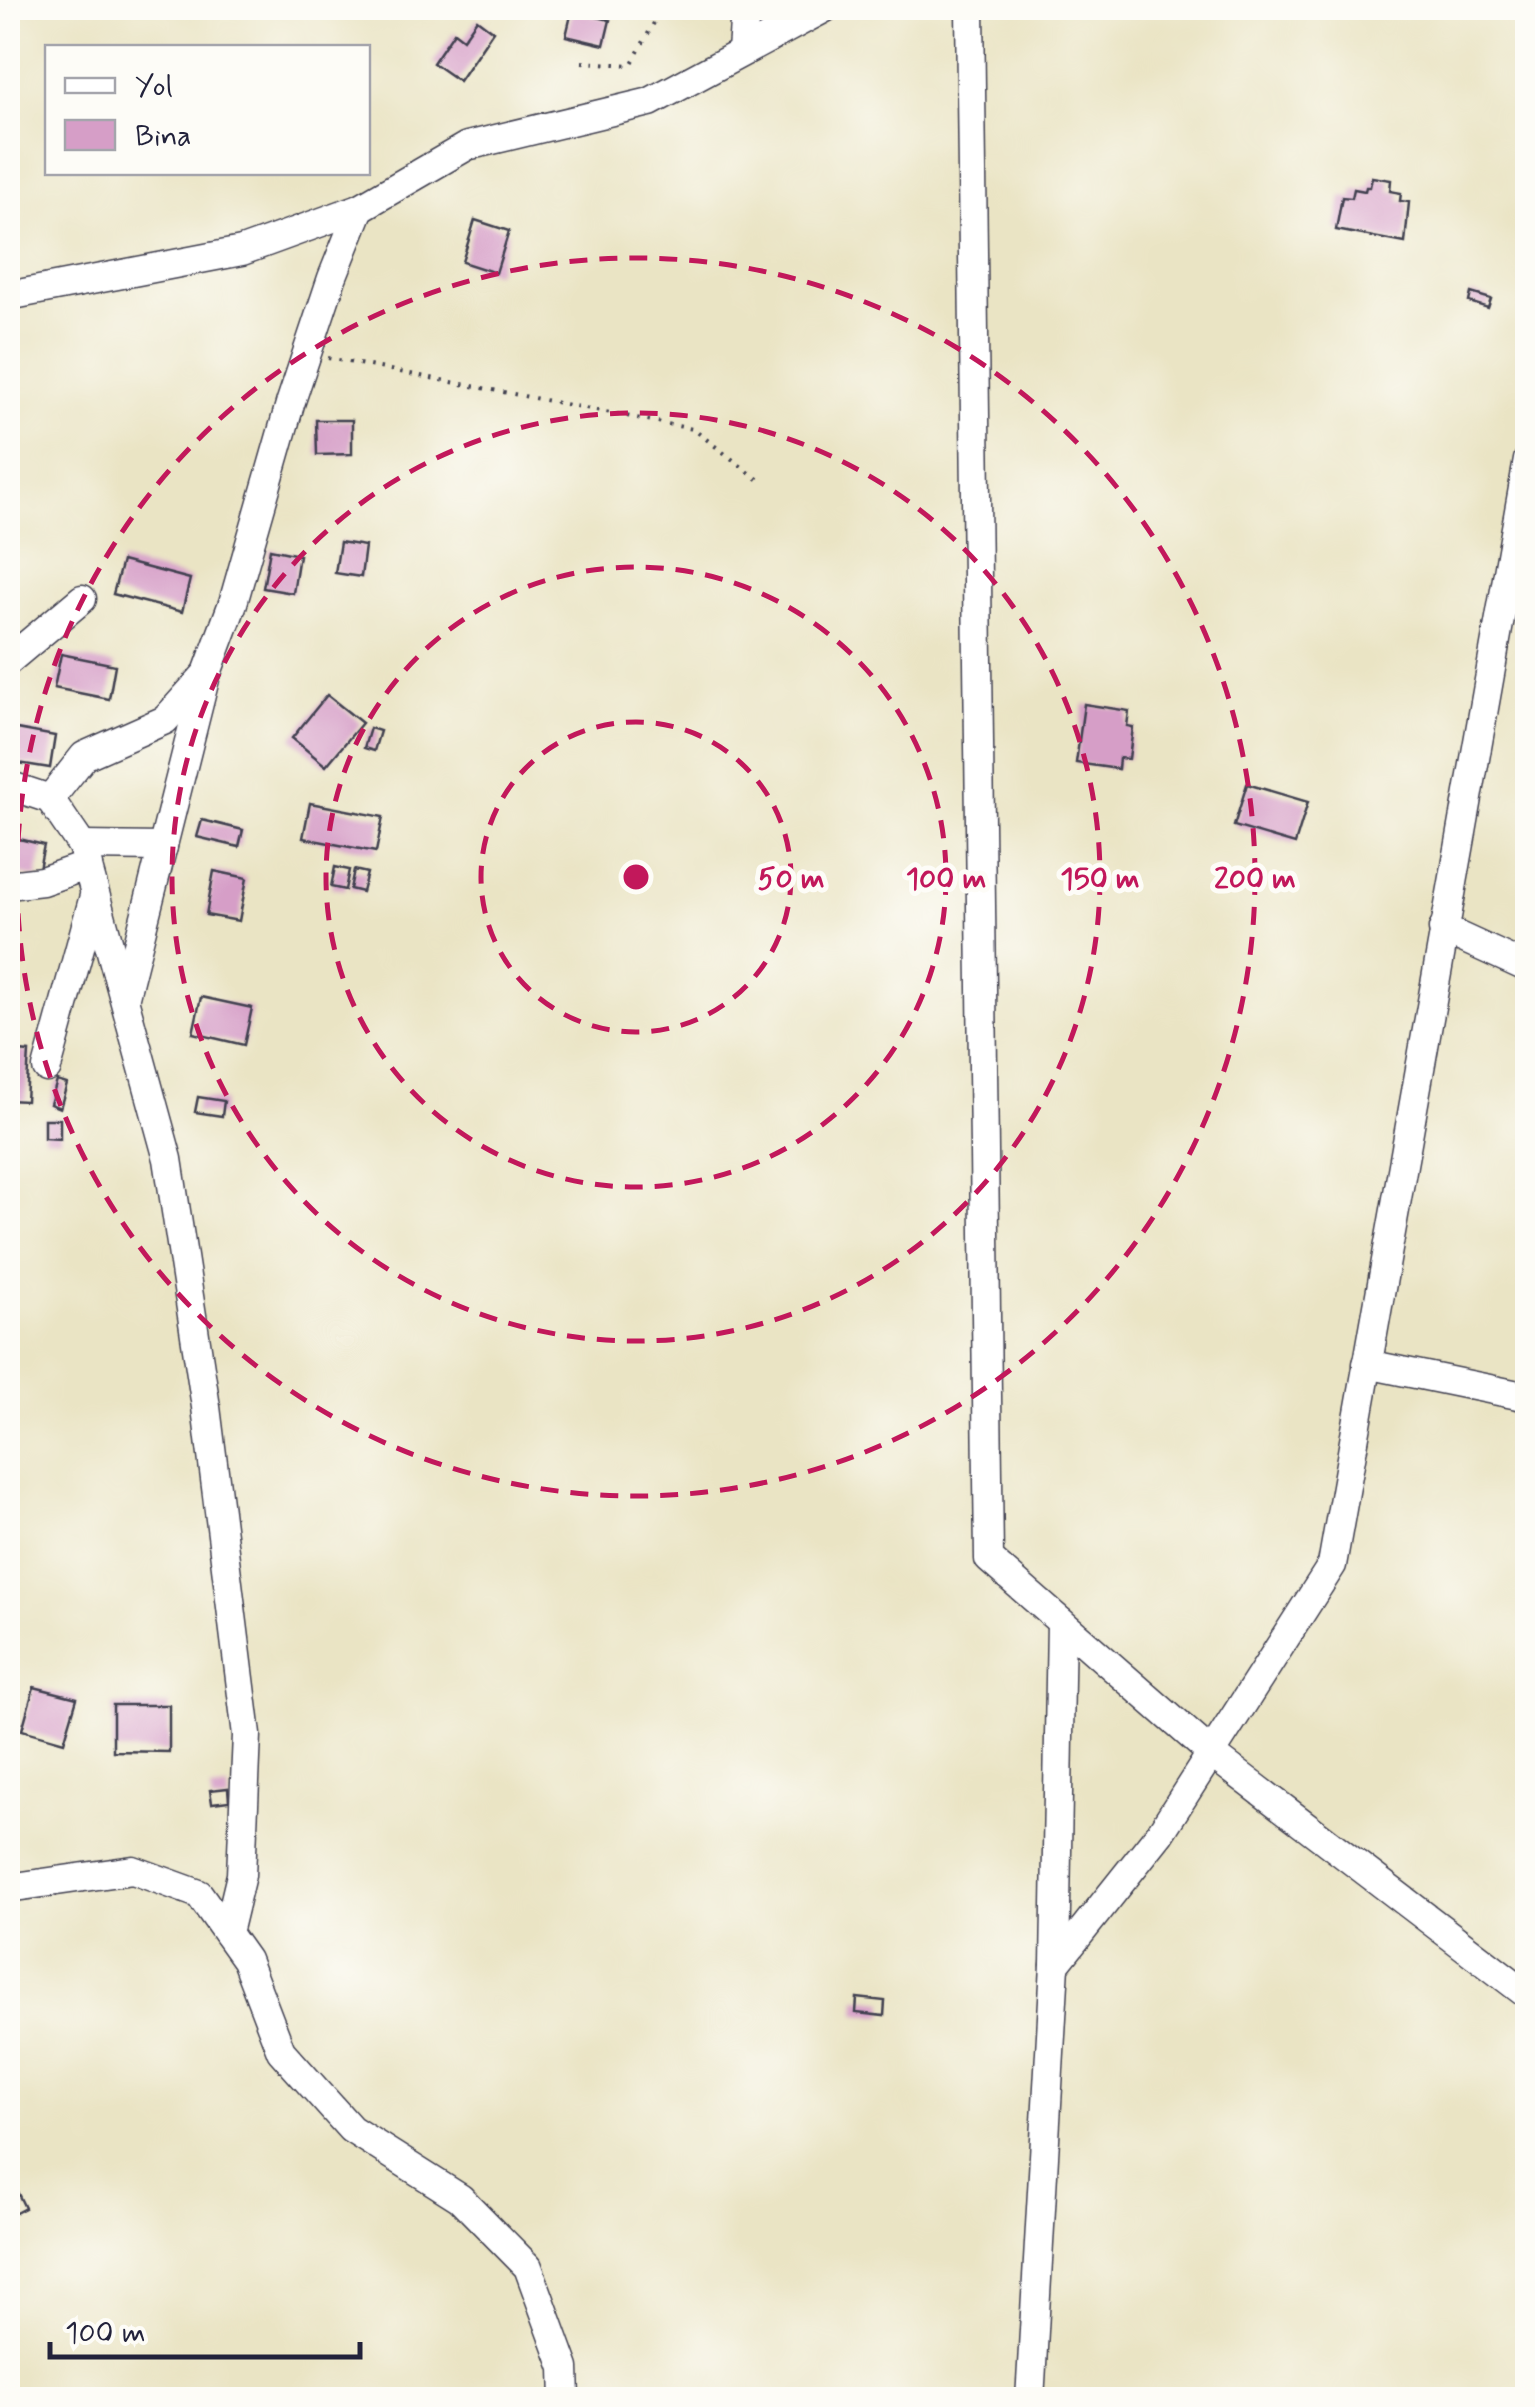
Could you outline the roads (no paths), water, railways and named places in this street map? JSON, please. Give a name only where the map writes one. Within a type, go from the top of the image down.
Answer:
[{"type":"street","points":[[742,51],[746,8]]},
{"type":"street","points":[[8,296],[242,251],[360,208],[467,146],[650,102],[825,8]]},
{"type":"street","points":[[970,8],[989,1559],[1212,1754],[1528,1995]]},
{"type":"street","points":[[124,1000],[207,673],[233,604],[306,354],[360,208]]},
{"type":"street","points":[[1055,1965],[1160,1833],[1332,1565],[1443,929],[1516,587],[1528,460]]},
{"type":"street","points":[[8,661],[82,599]]},
{"type":"street","points":[[50,799],[84,756],[164,720],[207,673]]},
{"type":"street","points":[[8,785],[50,799],[88,868],[168,1159],[206,1407],[247,1734],[241,1875],[227,1933]]},
{"type":"street","points":[[8,885],[42,881],[162,847]]},
{"type":"street","points":[[47,1068],[88,868]]},
{"type":"street","points":[[1443,929],[1528,968]]},
{"type":"street","points":[[1367,1364],[1528,1396]]},
{"type":"street","points":[[1030,2400],[1055,1965],[1061,1622]]},
{"type":"street","points":[[8,1888],[133,1870],[199,1894],[246,1960],[281,2051],[351,2129],[460,2198],[528,2267],[565,2368],[566,2400]]}]
